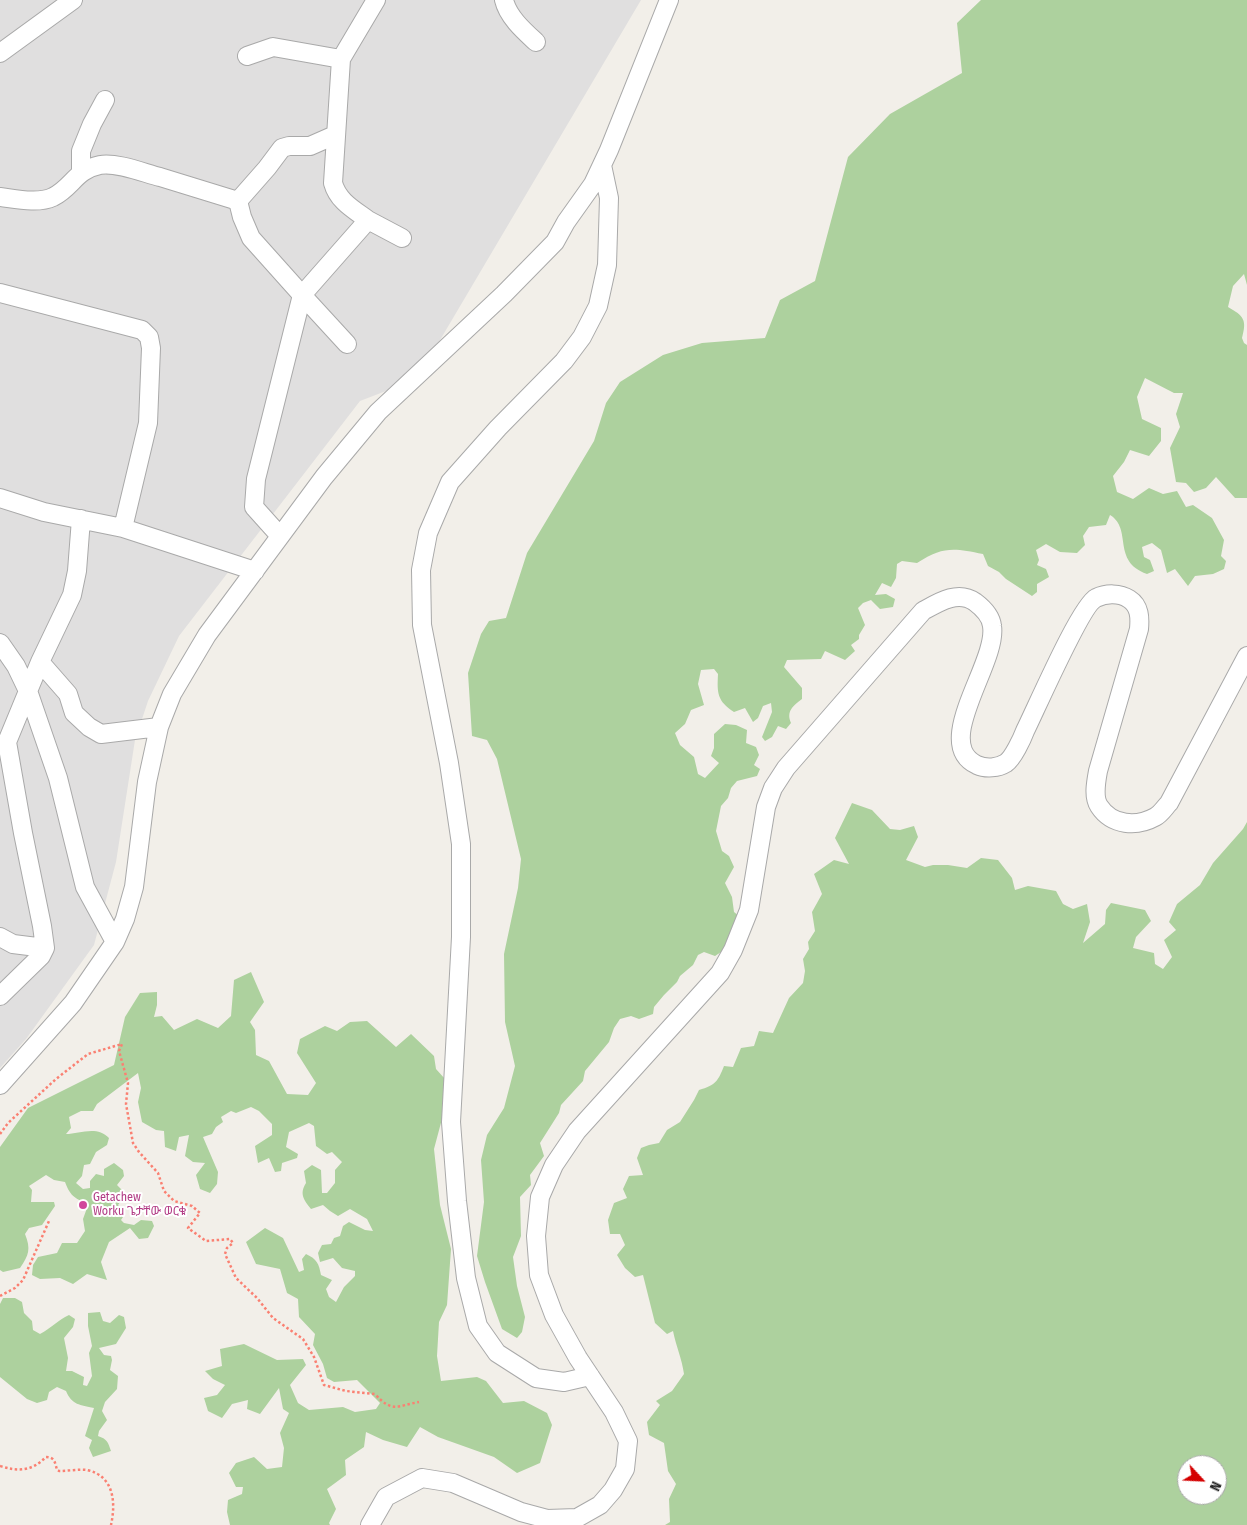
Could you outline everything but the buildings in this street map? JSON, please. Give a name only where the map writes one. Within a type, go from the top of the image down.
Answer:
[{"type":"street","points":[[0,53],[73,0]]},
{"type":"street","points":[[376,0],[341,59],[333,183],[335,193],[341,200],[368,220],[402,238]]},
{"type":"street","points":[[504,0],[520,28],[536,42]]},
{"type":"street","points":[[0,1085],[73,1003],[115,942],[125,919],[134,887],[147,782],[159,727],[172,694],[207,635],[324,477],[378,412],[471,325],[555,242],[566,222],[593,184],[602,165],[624,115],[669,0]]},
{"type":"street","points":[[247,56],[273,47],[341,59]]},
{"type":"street","points":[[81,172],[81,151],[92,124],[105,100]]},
{"type":"street","points":[[238,201],[282,148],[310,146],[335,135]]},
{"type":"street","points":[[0,197],[39,200],[52,198],[81,172],[101,165],[136,170],[238,201]]},
{"type":"street","points":[[590,1376],[564,1382],[536,1378],[497,1353],[478,1326],[466,1278],[457,1201],[451,1122],[461,937],[461,844],[449,763],[422,625],[421,570],[428,533],[450,482],[498,428],[564,361],[582,337],[598,306],[607,265],[609,198],[602,165]]},
{"type":"street","points":[[238,201],[242,217],[251,238],[347,344]]},
{"type":"street","points":[[280,536],[254,507],[256,479],[302,295],[368,220]]},
{"type":"street","points":[[0,293],[142,330],[149,337],[151,348],[148,423],[123,528]]},
{"type":"street","points":[[0,498],[44,512],[123,528],[255,571]]},
{"type":"street","points":[[0,996],[41,956],[45,948],[4,744],[72,595],[77,571],[81,519]]},
{"type":"street","points":[[370,1525],[386,1497],[422,1478],[454,1483],[521,1512],[547,1519],[577,1518],[600,1506],[613,1490],[625,1469],[628,1441],[614,1412],[578,1358],[554,1315],[539,1275],[536,1236],[540,1197],[554,1165],[576,1131],[720,973],[742,931],[749,910],[765,813],[774,788],[786,768],[923,611],[944,599],[963,596],[974,601],[986,611],[992,626],[992,641],[959,736],[962,750],[970,762],[982,767],[993,768],[1007,762],[1020,743],[1079,618],[1095,598],[1116,594],[1130,599],[1140,612],[1140,629],[1098,771],[1096,787],[1099,805],[1110,816],[1122,823],[1138,824],[1157,816],[1169,803],[1247,656]]},
{"type":"street","points":[[0,643],[16,666],[28,691],[58,778],[85,888],[115,942]]},
{"type":"street","points":[[40,662],[68,694],[74,713],[88,727],[101,734],[159,727]]},
{"type":"street","points":[[0,937],[13,944],[45,948]]},
{"type":"path","points":[[0,1134],[8,1124],[49,1086],[88,1054],[122,1044],[119,1050],[128,1083],[126,1104],[133,1143],[158,1173],[164,1191],[174,1201],[192,1206],[200,1213],[188,1228],[206,1241],[230,1239],[233,1243],[227,1248],[225,1254],[236,1278],[257,1298],[273,1318],[303,1339],[314,1357],[324,1385],[346,1391],[376,1394],[385,1405],[392,1407],[419,1402]]},
{"type":"path","points":[[0,1296],[15,1288],[23,1280],[49,1222]]},
{"type":"path","points":[[0,1466],[24,1470],[36,1466],[46,1457],[50,1457],[54,1460],[59,1471],[86,1470],[102,1476],[112,1492],[114,1509],[111,1525]]},
{"type":"shaded area","points":[[0,0],[641,0],[417,379],[360,401],[179,636],[148,701],[135,740],[116,862],[94,945],[26,1039],[0,1068]]},
{"type":"green space","points":[[981,0],[1247,0],[1247,285],[1244,274],[1233,286],[1228,307],[1238,313],[1243,319],[1242,338],[1247,345],[1247,498],[1235,498],[1216,477],[1206,488],[1194,492],[1186,483],[1176,482],[1170,448],[1180,427],[1176,414],[1183,393],[1174,393],[1145,378],[1137,397],[1142,419],[1161,428],[1161,441],[1149,456],[1130,450],[1124,462],[1113,476],[1117,492],[1133,499],[1149,488],[1163,494],[1177,491],[1186,507],[1193,505],[1212,518],[1224,540],[1221,556],[1226,561],[1224,569],[1213,574],[1195,576],[1188,586],[1175,569],[1167,573],[1161,550],[1152,543],[1142,547],[1144,557],[1150,560],[1154,571],[1147,574],[1136,568],[1129,561],[1120,528],[1117,521],[1110,515],[1106,525],[1089,527],[1083,536],[1085,545],[1077,553],[1060,552],[1046,544],[1036,550],[1039,560],[1037,565],[1046,569],[1049,577],[1037,584],[1037,592],[1032,596],[988,566],[983,554],[964,550],[949,550],[926,557],[917,563],[902,561],[897,564],[896,578],[891,587],[882,583],[875,595],[886,594],[895,599],[893,607],[880,609],[871,600],[863,603],[858,608],[865,625],[859,635],[859,639],[851,645],[855,651],[845,660],[825,651],[821,659],[787,660],[784,667],[802,688],[802,699],[791,709],[789,715],[791,723],[786,729],[778,726],[772,737],[765,741],[762,737],[772,712],[771,703],[763,706],[758,718],[753,722],[745,708],[734,712],[721,700],[718,691],[718,674],[714,669],[701,670],[698,684],[704,705],[691,710],[685,724],[675,733],[680,745],[694,757],[698,774],[705,778],[719,763],[711,756],[714,748],[714,734],[725,724],[736,725],[747,730],[746,743],[756,747],[759,755],[754,765],[760,769],[757,776],[737,781],[731,788],[728,798],[721,806],[716,831],[722,851],[729,856],[734,867],[725,883],[732,897],[734,912],[739,916],[724,950],[715,956],[704,952],[698,955],[693,965],[680,976],[677,982],[654,1007],[653,1014],[639,1019],[631,1016],[620,1019],[614,1028],[609,1042],[585,1071],[583,1081],[561,1105],[559,1113],[540,1143],[544,1156],[530,1175],[531,1185],[520,1197],[521,1236],[513,1257],[517,1286],[525,1317],[522,1332],[517,1338],[502,1329],[477,1256],[484,1202],[481,1160],[487,1135],[504,1108],[515,1066],[505,1022],[504,954],[518,888],[521,859],[497,759],[487,740],[472,736],[468,673],[481,634],[489,621],[506,618],[527,553],[594,441],[606,403],[620,382],[663,355],[702,343],[765,338],[780,300],[815,281],[848,157],[890,114],[962,73],[957,23]]},
{"type":"green space","points":[[852,803],[872,810],[890,829],[900,830],[914,826],[918,837],[906,860],[925,867],[948,865],[967,868],[981,858],[998,860],[1012,878],[1015,890],[1028,886],[1056,891],[1063,904],[1073,909],[1087,904],[1090,922],[1083,943],[1105,924],[1106,910],[1111,903],[1145,910],[1151,921],[1136,937],[1133,948],[1154,953],[1155,964],[1163,969],[1172,957],[1164,940],[1176,930],[1169,922],[1177,904],[1200,885],[1213,863],[1247,822],[1247,1525],[665,1525],[670,1522],[669,1499],[676,1484],[668,1471],[664,1443],[649,1435],[647,1422],[660,1405],[656,1401],[672,1391],[684,1374],[683,1368],[673,1331],[667,1334],[655,1323],[643,1275],[635,1277],[625,1268],[617,1255],[625,1245],[620,1234],[610,1234],[608,1220],[614,1203],[627,1198],[623,1189],[629,1176],[643,1175],[637,1158],[641,1148],[659,1143],[667,1130],[680,1122],[699,1090],[716,1082],[724,1066],[733,1067],[741,1048],[754,1046],[759,1031],[773,1033],[789,998],[803,983],[805,971],[803,959],[809,949],[808,942],[815,931],[812,912],[822,894],[814,874],[834,860],[849,864],[835,838]]},
{"type":"green space","points":[[251,972],[264,1002],[250,1022],[255,1030],[256,1055],[269,1061],[287,1094],[308,1095],[316,1083],[297,1053],[300,1039],[325,1026],[337,1031],[350,1022],[367,1021],[396,1047],[411,1034],[434,1056],[436,1069],[445,1079],[442,1119],[434,1149],[440,1205],[451,1249],[447,1305],[439,1322],[437,1356],[441,1381],[477,1377],[486,1381],[503,1403],[524,1401],[547,1413],[552,1425],[540,1463],[517,1473],[494,1457],[438,1437],[420,1427],[407,1447],[383,1440],[366,1432],[364,1447],[345,1460],[346,1475],[327,1489],[336,1509],[329,1523],[330,1525],[230,1525],[227,1512],[228,1500],[242,1494],[243,1487],[236,1487],[229,1473],[236,1463],[254,1457],[267,1469],[282,1467],[284,1448],[280,1433],[289,1413],[283,1409],[279,1388],[260,1414],[247,1409],[248,1400],[232,1404],[222,1418],[208,1411],[204,1398],[217,1395],[225,1385],[213,1379],[205,1371],[222,1366],[220,1349],[244,1344],[277,1360],[303,1359],[306,1365],[290,1385],[298,1403],[309,1410],[343,1407],[355,1412],[376,1409],[380,1403],[357,1380],[334,1382],[327,1378],[323,1364],[313,1345],[315,1334],[299,1317],[298,1299],[287,1293],[280,1269],[256,1264],[246,1242],[265,1228],[283,1238],[299,1272],[304,1270],[302,1259],[306,1254],[313,1258],[317,1262],[321,1275],[332,1280],[326,1289],[329,1297],[336,1302],[344,1287],[355,1276],[355,1271],[342,1268],[333,1258],[320,1262],[318,1253],[322,1245],[331,1244],[334,1238],[340,1236],[343,1226],[349,1222],[365,1230],[373,1231],[367,1219],[350,1209],[338,1216],[323,1205],[311,1209],[304,1200],[303,1190],[306,1183],[304,1171],[312,1165],[321,1170],[322,1193],[327,1193],[335,1183],[335,1170],[342,1162],[332,1152],[327,1154],[316,1146],[314,1126],[309,1123],[289,1132],[286,1147],[298,1154],[297,1158],[282,1163],[281,1171],[275,1172],[269,1158],[258,1163],[255,1146],[272,1135],[272,1124],[259,1111],[251,1107],[236,1113],[231,1111],[221,1117],[223,1122],[216,1127],[212,1134],[203,1137],[218,1172],[217,1184],[210,1193],[200,1189],[196,1175],[205,1163],[193,1162],[185,1156],[189,1135],[179,1137],[176,1151],[165,1147],[164,1131],[156,1130],[142,1122],[138,1102],[141,1088],[138,1073],[97,1104],[93,1111],[81,1111],[69,1117],[71,1128],[66,1134],[94,1131],[104,1134],[109,1138],[107,1145],[96,1152],[90,1164],[84,1165],[82,1176],[76,1183],[83,1189],[90,1188],[90,1181],[96,1174],[104,1176],[104,1169],[114,1163],[123,1170],[124,1176],[117,1185],[123,1191],[124,1197],[118,1205],[125,1214],[121,1220],[124,1223],[134,1225],[141,1220],[152,1221],[154,1226],[148,1238],[139,1239],[130,1228],[109,1242],[101,1262],[107,1280],[87,1274],[73,1284],[60,1278],[40,1279],[32,1275],[33,1265],[38,1257],[57,1253],[62,1243],[77,1243],[85,1231],[83,1219],[87,1208],[84,1202],[72,1195],[65,1182],[54,1180],[46,1175],[29,1186],[32,1190],[31,1202],[54,1202],[55,1206],[42,1225],[29,1228],[25,1234],[28,1252],[20,1268],[3,1272],[0,1270],[0,1147],[28,1108],[114,1065],[125,1017],[140,993],[157,992],[157,1005],[154,1017],[162,1016],[174,1030],[197,1019],[218,1028],[231,1016],[234,980]]},
{"type":"green space","points":[[3,1298],[15,1298],[22,1302],[24,1313],[32,1321],[33,1330],[40,1334],[69,1315],[75,1319],[73,1327],[64,1338],[68,1358],[66,1371],[72,1371],[84,1377],[83,1385],[87,1386],[92,1376],[89,1353],[92,1346],[88,1326],[88,1313],[100,1312],[103,1321],[110,1323],[119,1315],[124,1317],[126,1328],[116,1344],[99,1348],[104,1355],[111,1356],[110,1370],[118,1376],[117,1389],[105,1402],[102,1411],[107,1420],[99,1431],[98,1436],[107,1441],[111,1451],[93,1457],[89,1448],[92,1440],[85,1436],[94,1408],[77,1404],[68,1396],[66,1391],[57,1387],[49,1392],[47,1400],[37,1403],[27,1399],[0,1377],[0,1304]]},
{"type":"place","name":"Getachew Worku ጌታቸው ወርቁ","points":[[83,1205]]}]
